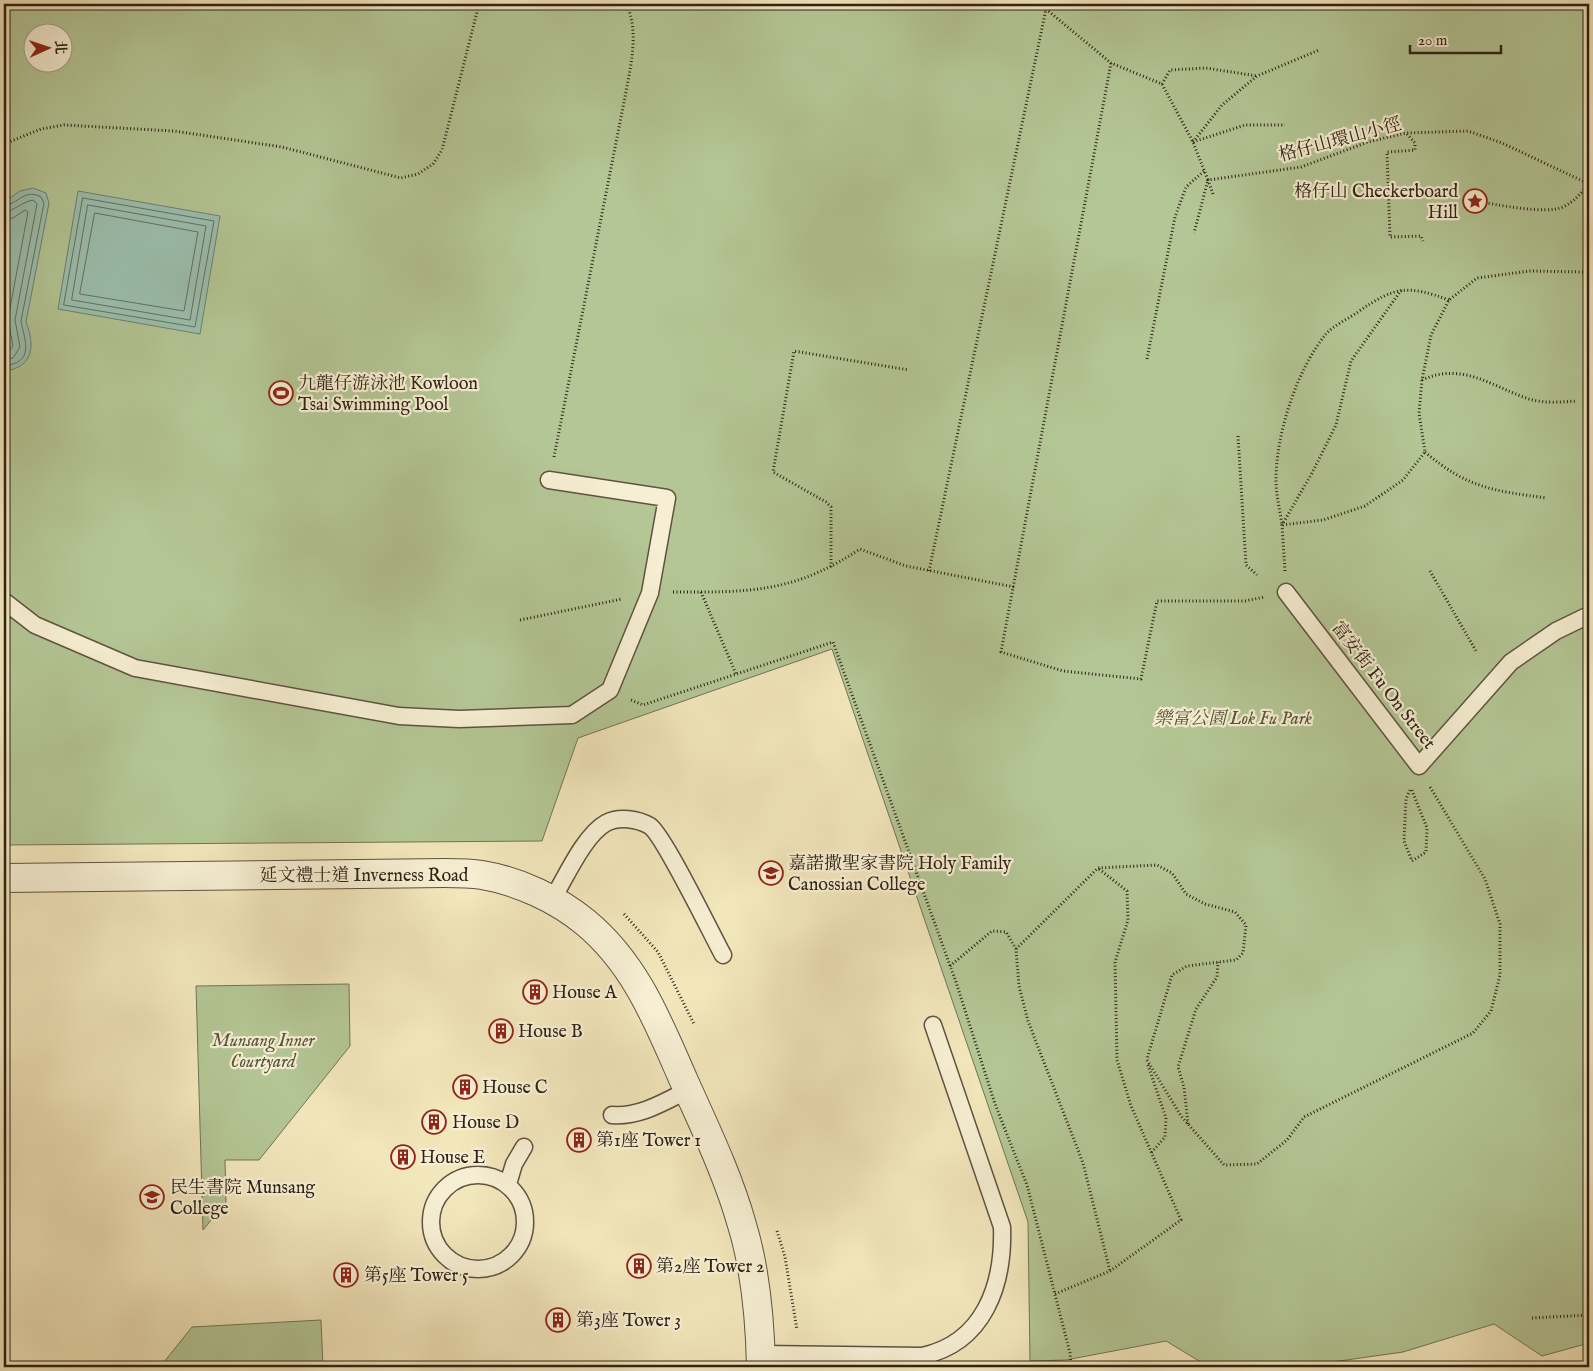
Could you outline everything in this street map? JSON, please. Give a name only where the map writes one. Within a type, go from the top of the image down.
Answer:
[{"type":"street","name":"延文禮士道 Inverness Road","points":[[4,878],[444,873],[482,875],[518,885],[552,900],[591,927],[611,946],[634,976],[653,1009],[730,1189],[742,1225],[757,1299],[760,1361]]},
{"type":"lane","points":[[4,601],[34,625],[135,668],[400,716],[458,719],[572,715],[610,690],[650,593],[667,498],[549,480]]},
{"type":"lane","name":"富安街 Fu On Street","points":[[1286,592],[1419,766],[1511,662],[1556,631],[1589,615]]},
{"type":"lane","points":[[552,900],[589,838],[606,823],[629,818],[651,827],[664,846],[723,955]]},
{"type":"lane","points":[[760,1361],[798,1354],[922,1356],[953,1346],[967,1336],[978,1323],[986,1309],[999,1272],[1003,1249],[1002,1227],[933,1025]]},
{"type":"lane","points":[[612,1115],[638,1114],[688,1090]]},
{"type":"lane","points":[[508,1184],[514,1164],[524,1147]]},
{"type":"lane","points":[[471,1175],[486,1175],[508,1184],[522,1203],[526,1218],[524,1235],[517,1249],[506,1261],[491,1268],[475,1270],[459,1266],[446,1257],[436,1245],[431,1223],[436,1200],[444,1188],[456,1179],[471,1175]]},
{"type":"path","points":[[4,144],[41,129],[64,125],[174,130],[255,142],[335,160],[402,178],[418,174],[433,164],[442,150],[479,4]]},
{"type":"path","points":[[549,480],[627,88],[632,51],[630,12],[626,4]]},
{"type":"path","points":[[929,571],[1046,8],[1111,63],[1162,84],[1192,142],[1213,194]]},
{"type":"path","points":[[1192,142],[1222,105],[1257,76],[1320,50]]},
{"type":"path","points":[[1111,63],[1001,652],[1063,671],[1141,679],[1157,601],[1245,601],[1286,592],[1282,525],[1276,479],[1283,424],[1305,366],[1327,333],[1364,307],[1402,289],[1422,290],[1449,300]]},
{"type":"path","points":[[1162,84],[1170,70],[1206,68],[1257,76]]},
{"type":"path","points":[[1192,142],[1246,125],[1285,125]]},
{"type":"path","name":"格仔山環山小徑","points":[[1208,180],[1302,167],[1368,142],[1406,133],[1468,131],[1502,143],[1588,184]]},
{"type":"path","points":[[1406,133],[1415,143],[1415,150],[1387,152],[1390,237],[1421,236],[1423,241]]},
{"type":"path","points":[[1146,360],[1175,217],[1186,186],[1204,171]]},
{"type":"path","points":[[1194,233],[1208,180]]},
{"type":"path","points":[[1475,201],[1516,209],[1561,208],[1579,197],[1588,184]]},
{"type":"path","points":[[1547,498],[1478,487],[1447,471],[1425,452],[1419,413],[1422,380],[1430,335],[1449,300],[1477,278],[1530,271],[1583,272]]},
{"type":"path","points":[[1282,525],[1312,473],[1336,425],[1351,361],[1402,289]]},
{"type":"path","points":[[831,567],[831,506],[773,472],[794,351],[909,370]]},
{"type":"path","points":[[1422,380],[1438,373],[1463,374],[1528,399],[1577,402]]},
{"type":"path","points":[[1238,436],[1246,565],[1257,574]]},
{"type":"path","points":[[1282,525],[1324,520],[1364,506],[1403,480],[1425,452]]},
{"type":"path","points":[[701,592],[733,592],[796,582],[831,567],[860,548],[906,566],[1014,587]]},
{"type":"path","points":[[1430,571],[1476,651]]},
{"type":"path","points":[[610,690],[643,705],[833,642],[950,966],[995,1104],[1027,1185],[1055,1294],[1071,1367]]},
{"type":"path","points":[[1410,790],[1427,828],[1426,852],[1412,861],[1404,841],[1406,799],[1419,766]]},
{"type":"path","points":[[1146,1060],[1188,1124],[1224,1165],[1257,1164],[1286,1140],[1304,1117],[1473,1033],[1491,1011],[1500,975],[1500,924],[1485,880],[1455,832],[1419,766]]},
{"type":"path","points":[[1016,949],[1098,868],[1157,865],[1172,873],[1186,894],[1205,904],[1235,912],[1246,925],[1243,952],[1236,960],[1187,966],[1172,974],[1146,1060],[1166,1118],[1165,1137],[1151,1152]]},
{"type":"path","points":[[1055,1294],[1110,1271],[1181,1220],[1131,1106],[1117,1060],[1115,962],[1128,920],[1127,891],[1098,868]]},
{"type":"path","points":[[622,913],[658,952],[684,1000],[695,1027]]},
{"type":"path","points":[[950,966],[992,931],[1006,932],[1016,949],[1019,986],[1028,1021],[1083,1163],[1110,1271]]},
{"type":"path","points":[[1188,1124],[1184,1087],[1178,1067],[1196,1009],[1217,977],[1218,962]]},
{"type":"path","points":[[774,1223],[785,1257],[793,1297],[798,1354]]},
{"type":"path","points":[[1532,1318],[1589,1315]]},
{"type":"green space","name":"樂富公園 Lok Fu Park","points":[[4,4],[1589,4],[1589,1343],[1542,1356],[1494,1324],[1403,1352],[1297,1367],[1209,1367],[1166,1341],[1066,1360],[1030,1361],[1028,1222],[832,649],[578,738],[542,841],[4,845]]},
{"type":"green space","name":"Munsang Inner Courtyard","points":[[349,984],[350,1046],[259,1160],[225,1160],[226,1202],[203,1230],[196,986]]},
{"type":"green space","points":[[321,1320],[323,1367],[160,1367],[192,1327]]},
{"type":"water","points":[[33,188],[46,193],[49,203],[26,322],[31,339],[30,354],[22,365],[5,371],[4,202],[20,191]]},
{"type":"water","points":[[78,191],[220,216],[200,334],[58,309]]},
{"type":"place","name":"格仔山 Checkerboard Hill","points":[[1475,201]]},
{"type":"place","name":"九龍仔游泳池 Kowloon Tsai Swimming Pool","points":[[281,393]]},
{"type":"place","name":"嘉諾撒聖家書院 Holy Family Canossian College","points":[[771,873]]},
{"type":"place","name":"House A","points":[[535,992]]},
{"type":"place","name":"House B","points":[[501,1031]]},
{"type":"place","name":"House C","points":[[465,1087]]},
{"type":"place","name":"House D","points":[[434,1122]]},
{"type":"place","name":"第1座 Tower 1","points":[[579,1140]]},
{"type":"place","name":"House E","points":[[403,1157]]},
{"type":"place","name":"民生書院 Munsang College","points":[[152,1197]]},
{"type":"place","name":"第2座 Tower 2","points":[[639,1266]]},
{"type":"place","name":"第5座 Tower 5","points":[[346,1275]]},
{"type":"place","name":"第3座 Tower 3","points":[[558,1320]]}]
